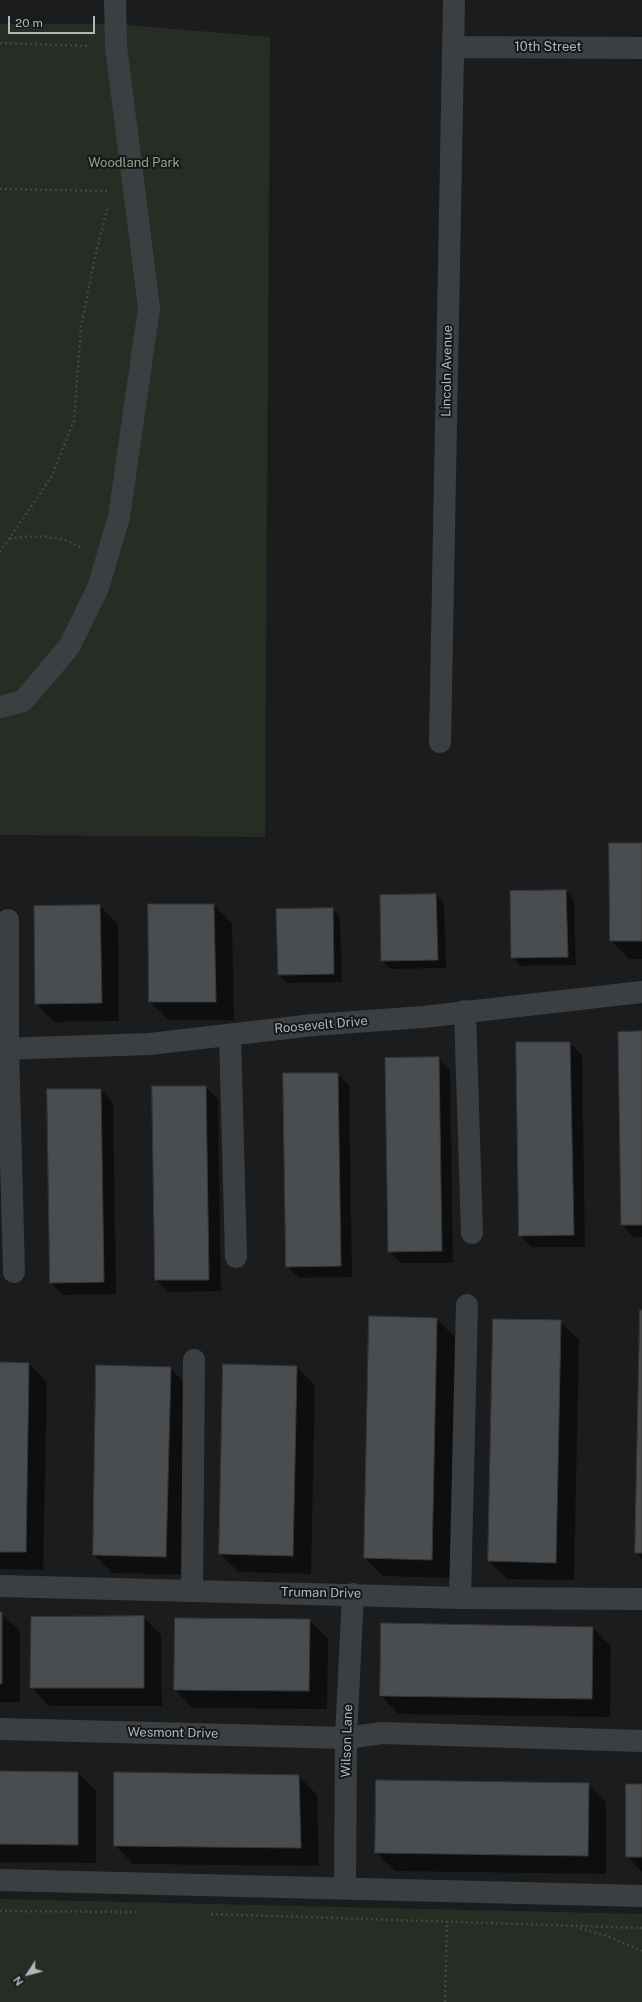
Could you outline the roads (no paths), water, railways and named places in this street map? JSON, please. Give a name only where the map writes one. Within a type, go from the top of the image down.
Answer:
[{"type":"street","points":[[0,707],[23,701],[69,647],[98,588],[119,517],[149,308],[116,47],[115,0]]},
{"type":"street","name":"Lincoln Avenue","points":[[440,742],[454,0]]},
{"type":"street","name":"10th Street","points":[[453,47],[642,48]]},
{"type":"street","points":[[8,920],[4,1049],[14,1272]]},
{"type":"street","name":"Roosevelt Drive","points":[[4,1049],[150,1044],[313,1025],[423,1017],[642,992]]},
{"type":"street","points":[[465,1012],[472,1233]]},
{"type":"street","points":[[230,1035],[236,1258]]},
{"type":"street","points":[[460,1598],[467,1305]]},
{"type":"street","points":[[192,1590],[194,1360]]},
{"type":"street","name":"Truman Drive","points":[[0,1586],[353,1594],[460,1598],[642,1599]]},
{"type":"street","name":"Wilson Lane","points":[[345,1888],[346,1738],[353,1594]]},
{"type":"street","name":"Wesmont Drive","points":[[0,1729],[346,1738],[382,1733],[642,1741]]},
{"type":"street","points":[[0,1880],[642,1896]]},
{"type":"park label","name":"Woodland Park","points":[[134,163]]}]
